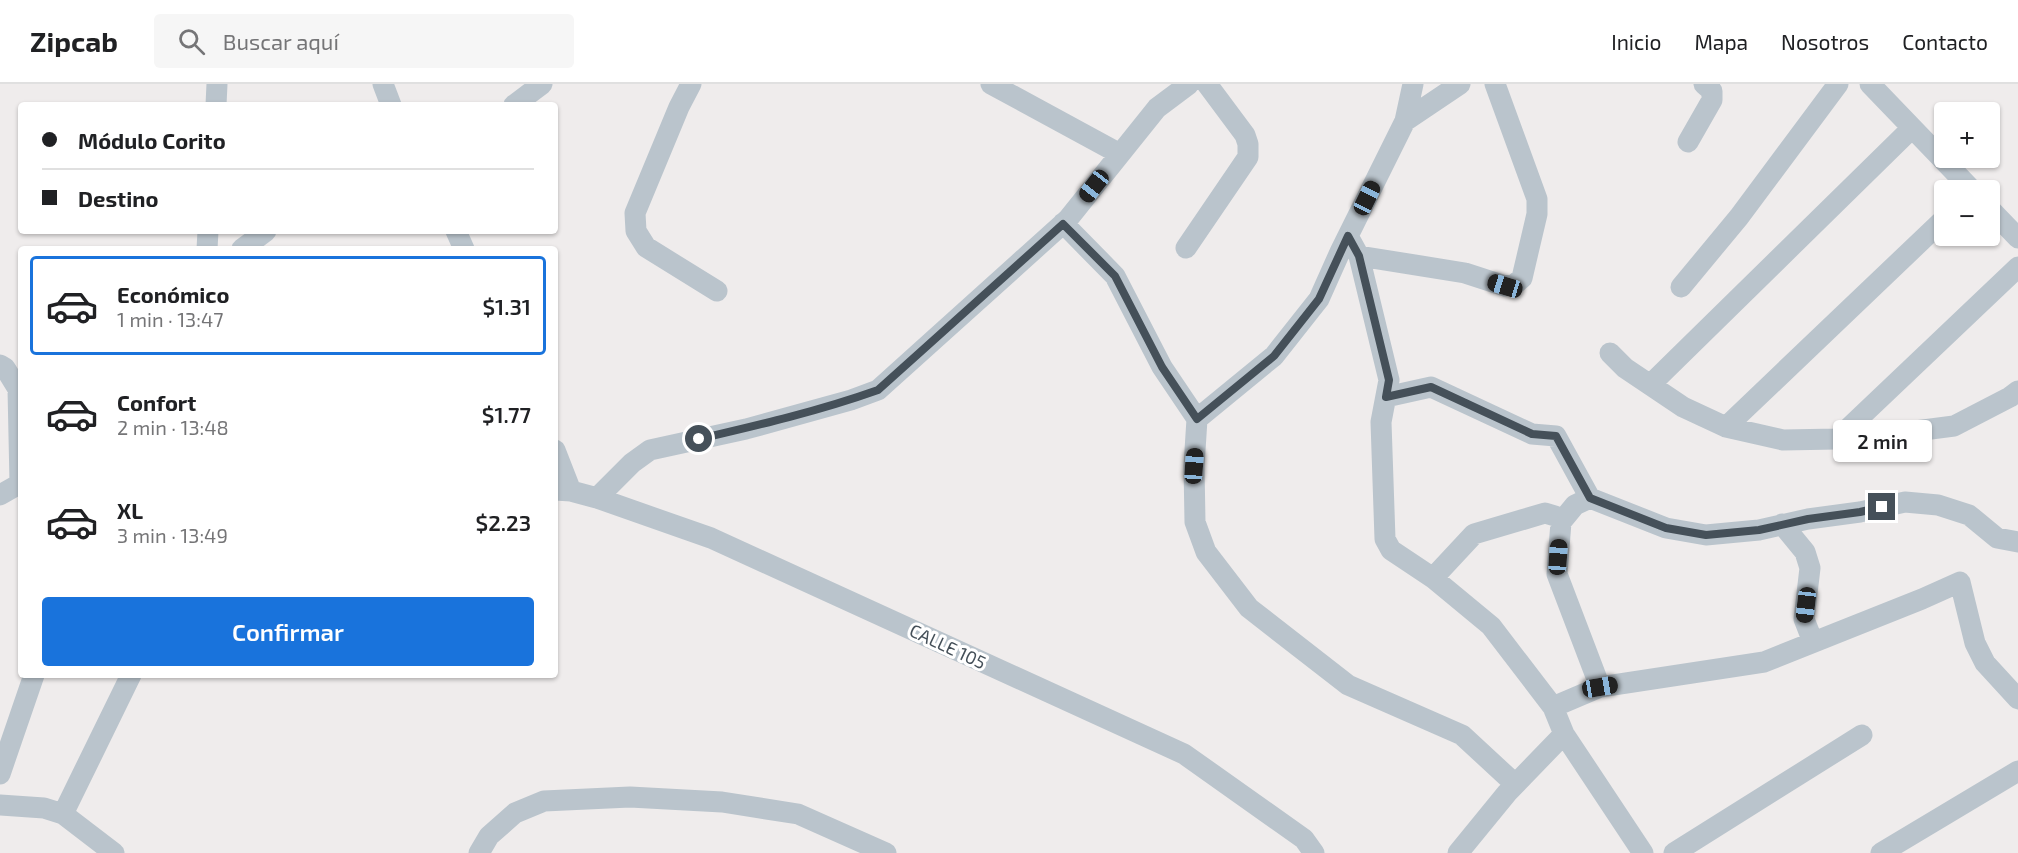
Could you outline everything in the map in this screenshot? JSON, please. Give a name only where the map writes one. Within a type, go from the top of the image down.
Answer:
[{"type":"street","points":[[216,102],[217,84]]},
{"type":"street","points":[[383,84],[390,102]]},
{"type":"street","points":[[518,102],[542,84]]},
{"type":"street","points":[[691,84],[679,107],[635,213],[636,231],[646,247],[717,291]]},
{"type":"street","points":[[991,84],[1013,90],[1120,154]]},
{"type":"street","points":[[597,498],[632,463],[650,450],[746,429],[851,400],[878,390],[1063,224],[1157,108],[1189,84]]},
{"type":"street","points":[[1186,248],[1248,158],[1248,144],[1245,135],[1207,84]]},
{"type":"street","points":[[1197,419],[1274,356],[1319,299],[1405,121],[1413,84]]},
{"type":"street","points":[[1405,121],[1460,84]]},
{"type":"street","points":[[1359,256],[1465,273],[1505,286],[1515,284],[1522,278],[1537,214],[1537,199],[1495,84]]},
{"type":"street","points":[[1688,142],[1713,100],[1712,91],[1704,84]]},
{"type":"street","points":[[1681,287],[1738,217],[1838,84]]},
{"type":"street","points":[[1870,84],[1962,180]]},
{"type":"street","points":[[1650,385],[1912,128]]},
{"type":"street","points":[[2000,219],[2018,238]]},
{"type":"street","points":[[1063,224],[1115,276],[1162,367],[1197,419],[1194,466],[1195,522],[1206,552],[1249,608],[1348,685],[1462,735],[1515,784]]},
{"type":"street","points":[[1726,427],[1934,229]]},
{"type":"street","points":[[246,246],[262,234]]},
{"type":"street","points":[[1348,236],[1359,256],[1389,380],[1381,422],[1384,539],[1391,550],[1433,578],[1491,626],[1553,707],[1564,734],[1643,853]]},
{"type":"street","points":[[1837,439],[2018,267]]},
{"type":"street","points":[[1610,353],[1625,368],[1683,407],[1726,427],[1783,440],[1837,439],[1954,426],[2018,391]]},
{"type":"street","points":[[0,365],[5,368],[18,389]]},
{"type":"street","points":[[1386,397],[1431,387],[1532,434],[1556,436],[1590,498],[1666,528],[1706,535],[1759,530],[1905,502],[1938,505],[1969,515],[1997,538],[2018,542]]},
{"type":"street","points":[[558,465],[563,490]]},
{"type":"street","points":[[0,495],[18,484]]},
{"type":"street","name":"CALLE 105","points":[[563,490],[597,498],[711,538],[1184,754],[1304,839],[1314,853]]},
{"type":"street","points":[[1590,498],[1575,505],[1561,522],[1557,574],[1600,687]]},
{"type":"street","points":[[1433,578],[1474,534],[1545,513],[1555,516],[1561,522]]},
{"type":"street","points":[[1782,524],[1805,552],[1810,568],[1804,619],[1813,642]]},
{"type":"street","points":[[1553,707],[1600,687],[1764,662],[1960,582],[1976,643],[1985,663],[2018,699]]},
{"type":"street","points":[[0,774],[33,678]]},
{"type":"street","points":[[63,814],[130,678]]},
{"type":"street","points":[[1458,853],[1515,784],[1564,734]]},
{"type":"street","points":[[1674,853],[1862,735]]},
{"type":"street","points":[[1881,853],[2018,771]]},
{"type":"street","points":[[479,853],[489,836],[515,813],[544,801],[630,797],[722,802],[798,814],[886,853]]},
{"type":"street","points":[[1,810],[44,808],[63,814],[102,849]]},
{"type":"route","points":[[699,439],[746,429],[851,400],[878,390],[1063,224],[1115,276],[1162,367],[1197,419],[1274,356],[1319,299],[1348,236],[1359,256],[1389,380],[1386,397],[1431,387],[1532,434],[1556,436],[1590,498],[1666,528],[1706,535],[1759,530],[1808,519],[1882,507]]}]
